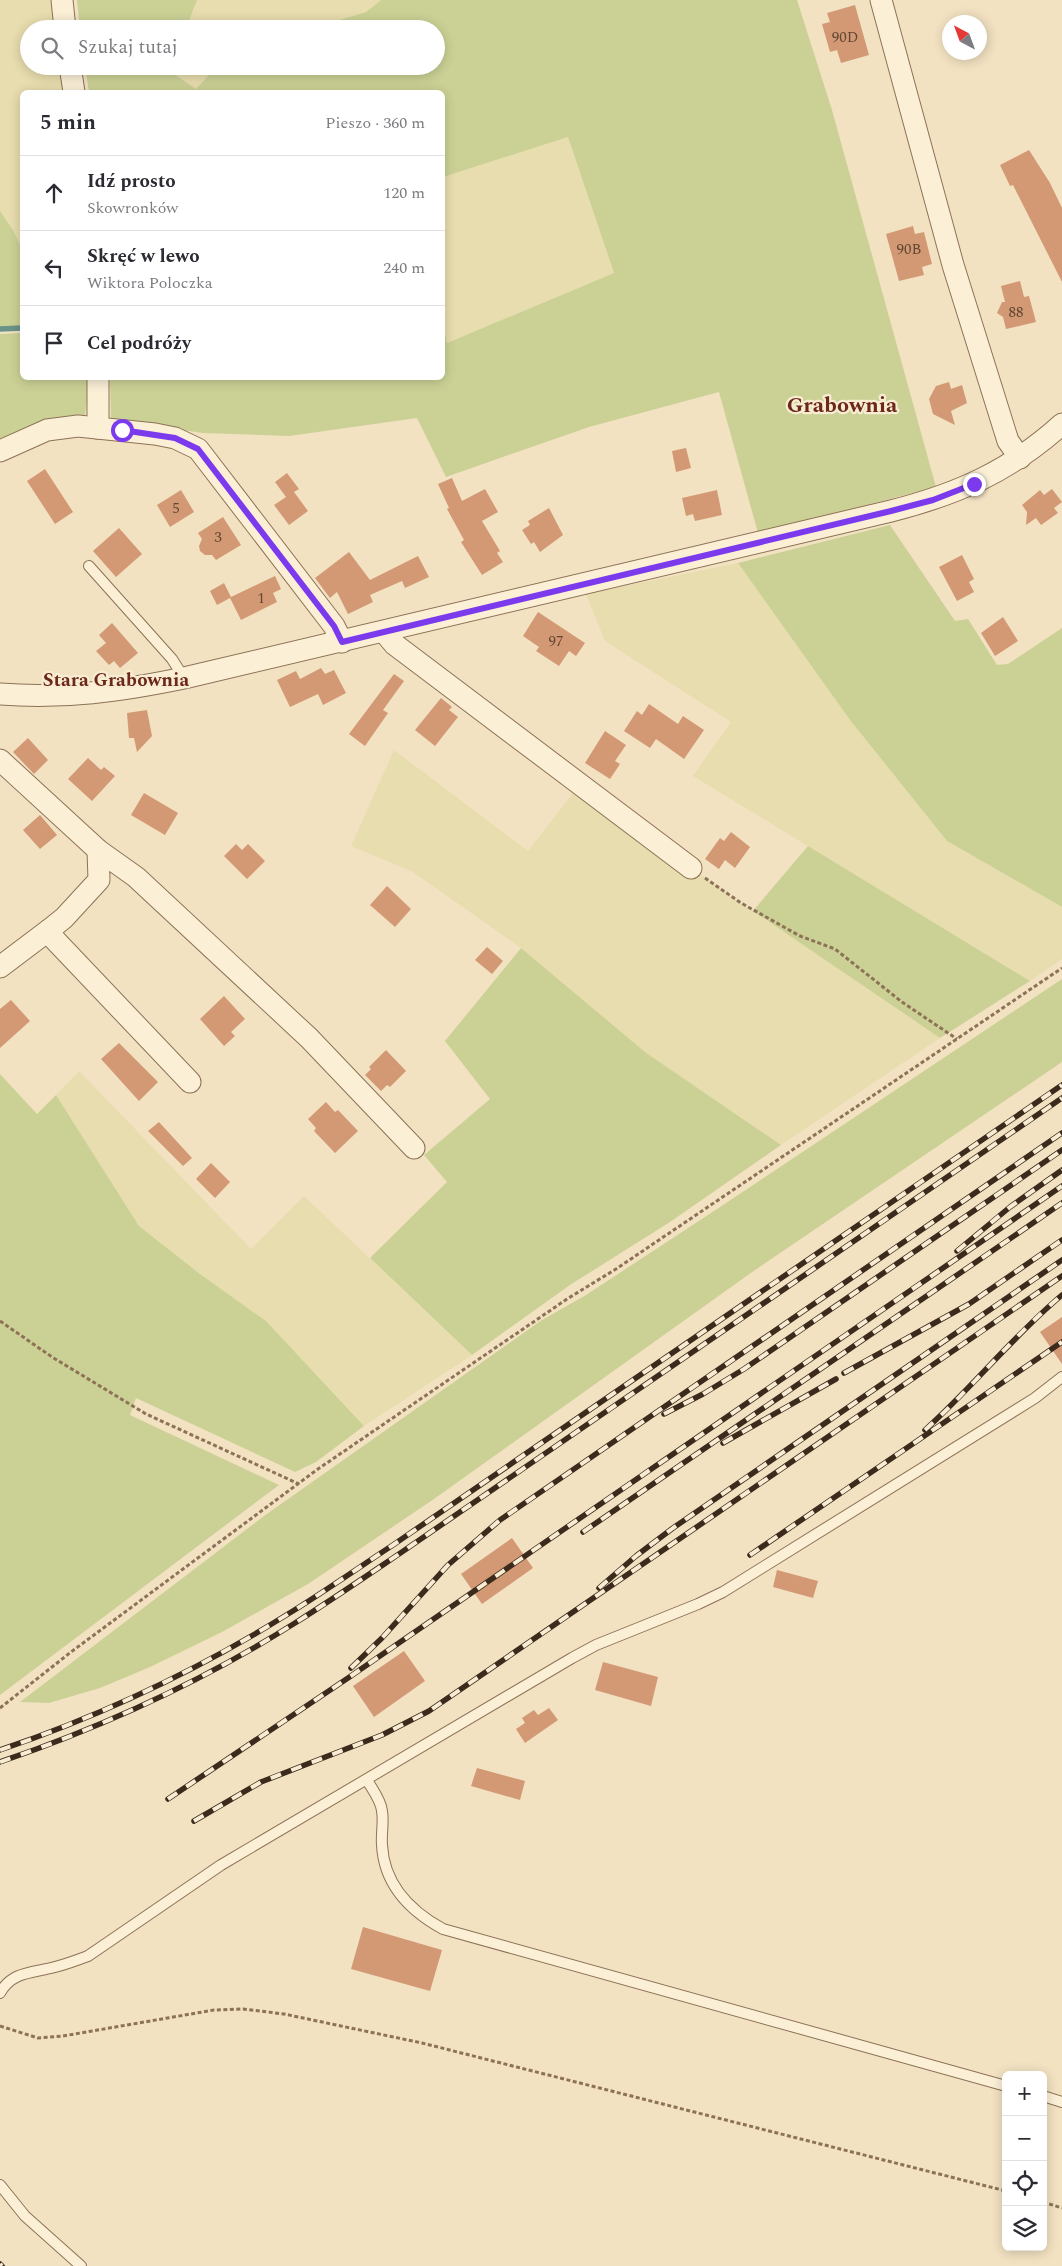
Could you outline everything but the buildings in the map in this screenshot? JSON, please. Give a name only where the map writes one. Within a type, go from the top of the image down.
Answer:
[{"type":"street","points":[[62,0],[65,20]]},
{"type":"street","points":[[881,0],[953,265],[1008,441],[1020,458]]},
{"type":"street","points":[[71,75],[74,90]]},
{"type":"street","points":[[98,380],[98,428]]},
{"type":"street","points":[[0,694],[43,697],[80,695],[184,678],[917,504],[974,484],[1020,458],[1062,424]]},
{"type":"street","points":[[0,450],[47,430],[78,426],[175,438],[198,449],[334,626],[342,642]]},
{"type":"street","points":[[384,632],[394,644],[691,868]]},
{"type":"street","points":[[0,760],[98,850],[136,877],[309,1038],[414,1148]]},
{"type":"street","points":[[0,967],[64,918],[98,880],[98,850]]},
{"type":"street","points":[[48,930],[55,940],[190,1082]]},
{"type":"lane","points":[[89,566],[172,659],[184,678]]},
{"type":"lane","points":[[0,1993],[4,1985],[18,1974],[73,1962],[88,1956],[221,1865],[596,1645],[698,1604],[732,1587],[1034,1398],[1062,1377]]},
{"type":"lane","points":[[367,1780],[382,1808],[382,1848],[385,1866],[391,1879],[416,1912],[443,1929],[1002,2085]]},
{"type":"lane","points":[[1047,2097],[1062,2102]]},
{"type":"lane","points":[[0,2185],[25,2216],[81,2266]]},
{"type":"path","points":[[691,868],[741,904],[800,936],[835,950],[902,1002],[957,1039]]},
{"type":"path","points":[[0,1708],[72,1652],[299,1484],[567,1298],[616,1269],[1062,968]]},
{"type":"path","points":[[0,1321],[52,1357],[146,1414],[299,1484]]},
{"type":"path","points":[[0,2026],[38,2038],[63,2036],[214,2010],[242,2009],[284,2014],[422,2043],[1002,2190]]},
{"type":"path","points":[[1047,2203],[1062,2208]]},
{"type":"shaded area","points":[[0,0],[54,0],[56,20],[20,20],[20,75],[63,75],[65,90],[20,90],[20,245],[13,230],[0,211]]},
{"type":"shaded area","points":[[197,0],[381,0],[366,12],[339,20],[190,20]]},
{"type":"shaded area","points":[[175,75],[209,75],[196,89]]},
{"type":"shaded area","points":[[568,137],[614,273],[447,343],[445,336],[445,176]]},
{"type":"shaded area","points":[[738,563],[850,720],[947,841],[1062,907],[1062,959],[1030,981],[693,776],[731,722],[605,641],[586,594]]},
{"type":"shaded area","points":[[394,750],[528,851],[577,788],[741,903],[940,1038],[781,1145],[645,1052],[521,948],[413,872],[351,846]]},
{"type":"shaded area","points":[[79,1071],[251,1249],[304,1196],[472,1355],[364,1426],[266,1321],[204,1277],[139,1226],[56,1095]]},
{"type":"green space","points":[[77,0],[197,0],[189,20],[79,20]]},
{"type":"green space","points":[[381,0],[797,0],[832,110],[936,487],[758,533],[719,392],[589,427],[446,477],[417,418],[289,436],[203,433],[111,420],[110,380],[445,380],[445,334],[447,343],[614,273],[568,137],[445,176],[445,90],[89,90],[86,75],[175,75],[196,89],[209,75],[445,75],[445,20],[339,20],[366,12]]},
{"type":"green space","points":[[0,211],[13,230],[20,245],[20,327],[0,328]]},
{"type":"green space","points":[[20,333],[20,380],[90,380],[85,415],[0,445],[0,334]]},
{"type":"green space","points":[[890,525],[955,621],[968,619],[997,665],[1008,664],[1062,628],[1062,907],[947,841],[850,720],[738,563]]},
{"type":"green space","points":[[808,846],[1030,981],[940,1038],[753,911]]},
{"type":"green space","points":[[521,948],[645,1052],[781,1145],[670,1222],[570,1285],[472,1355],[370,1258],[447,1182],[424,1155],[490,1099],[445,1041]]},
{"type":"green space","points":[[1062,979],[1062,1062],[755,1270],[434,1499],[308,1584],[222,1632],[150,1667],[100,1688],[49,1703],[20,1702],[264,1516],[542,1320],[586,1295]]},
{"type":"green space","points":[[0,1074],[37,1114],[56,1095],[139,1226],[200,1274],[266,1321],[364,1426],[316,1462],[295,1472],[136,1398],[130,1415],[279,1485],[0,1695]]},
{"type":"waterway","points":[[0,329],[20,328]]},
{"type":"railway","points":[[0,1750],[111,1707],[184,1673],[254,1635],[301,1606],[393,1545],[1062,1085]]},
{"type":"railway","points":[[0,1762],[76,1734],[151,1701],[224,1664],[295,1623],[399,1554],[1062,1098]]},
{"type":"railway","points":[[351,1668],[382,1638],[448,1565],[500,1520],[1062,1133]]},
{"type":"railway","points":[[664,1414],[703,1394],[744,1369],[1062,1150]]},
{"type":"railway","points":[[957,1251],[1010,1207],[1062,1170]]},
{"type":"railway","points":[[168,1799],[348,1678],[1062,1186]]},
{"type":"railway","points":[[583,1532],[1062,1203]]},
{"type":"railway","points":[[844,1373],[969,1304],[1062,1240]]},
{"type":"railway","points":[[599,1588],[636,1556],[673,1528],[1062,1260]]},
{"type":"railway","points":[[194,1821],[261,1782],[382,1735],[429,1711],[1062,1276]]},
{"type":"railway","points":[[925,1430],[960,1397],[1027,1327],[1062,1295]]},
{"type":"railway","points":[[750,1555],[1062,1342]]},
{"type":"railway","points":[[723,1443],[836,1379]]},
{"type":"district","name":"Grabownia","points":[[842,405]]},
{"type":"district","name":"Stara Grabownia","points":[[116,680]]},
{"type":"route","points":[[122,430],[175,438],[198,449],[334,626],[342,642],[891,511],[933,500],[974,484]]}]
